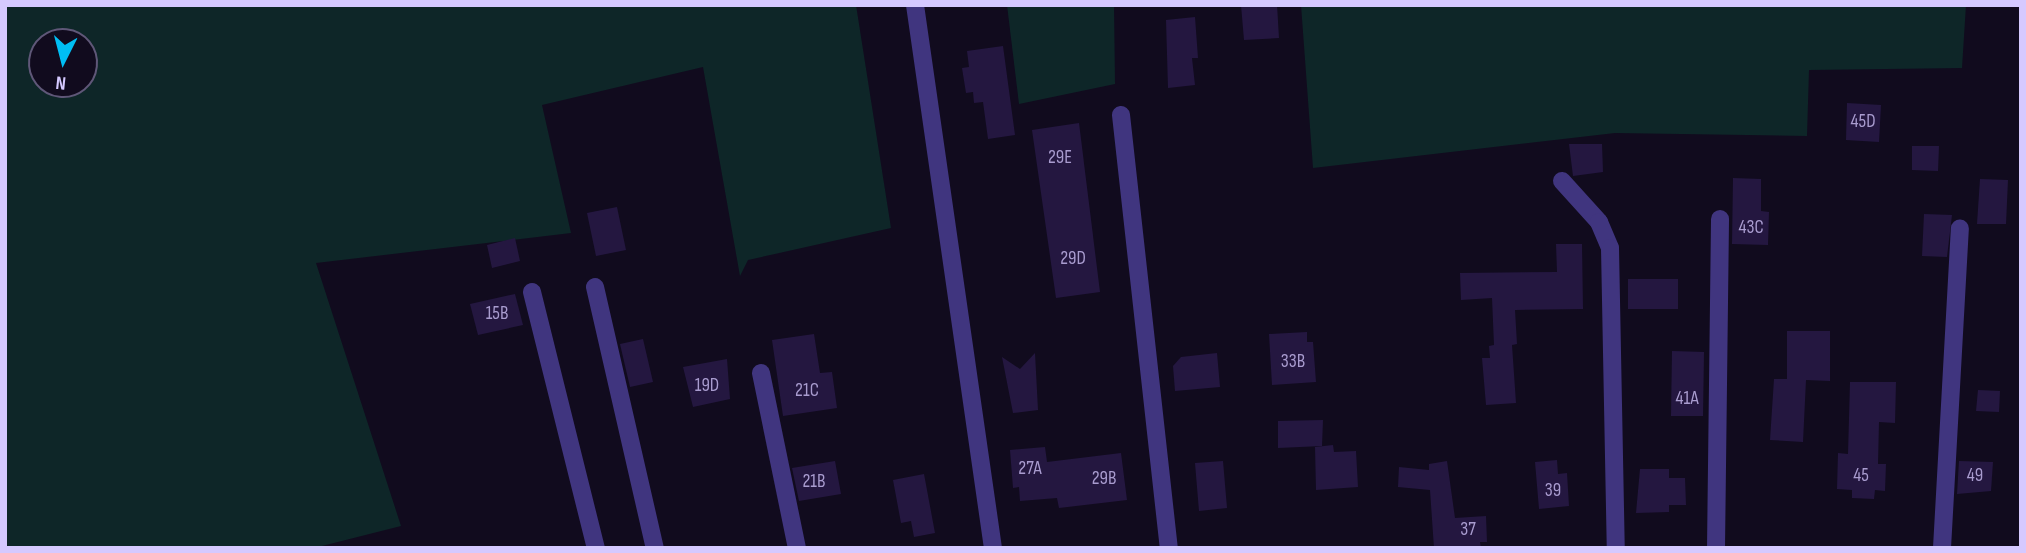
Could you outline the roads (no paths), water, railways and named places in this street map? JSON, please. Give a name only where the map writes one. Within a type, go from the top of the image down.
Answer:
[{"type":"street","points":[[915,5],[993,548]]},
{"type":"street","points":[[1121,115],[1169,548]]},
{"type":"street","points":[[1562,181],[1599,222],[1610,248],[1616,548]]},
{"type":"street","points":[[1716,548],[1720,219]]},
{"type":"street","points":[[1942,548],[1960,229]]},
{"type":"street","points":[[595,287],[655,548]]},
{"type":"street","points":[[532,292],[596,548]]},
{"type":"street","points":[[761,373],[797,548]]}]
